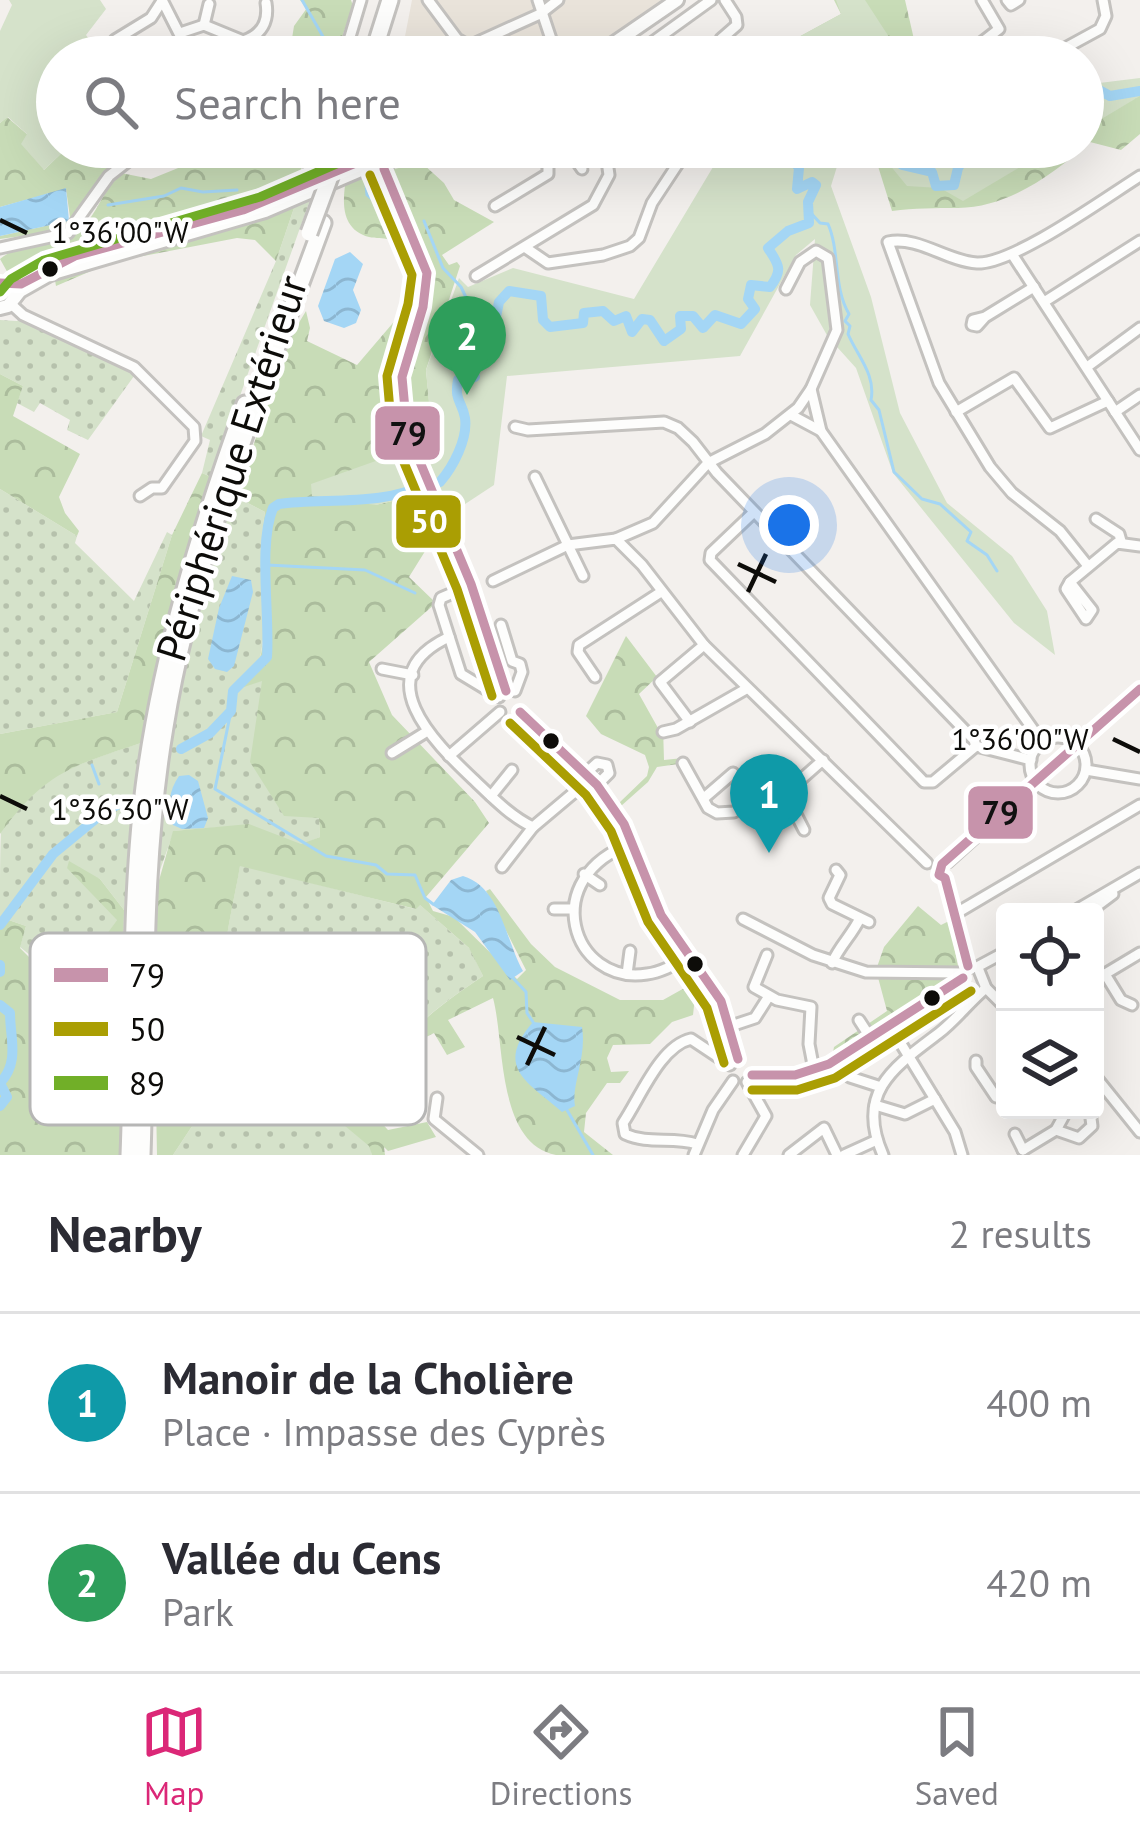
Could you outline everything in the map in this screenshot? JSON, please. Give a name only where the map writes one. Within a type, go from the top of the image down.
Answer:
[{"type":"highway","points":[[383,36],[394,0]]},
{"type":"highway","name":"Périphérique Extérieur","points":[[135,933],[137,856],[159,695],[203,525],[316,228],[334,168]]},
{"type":"highway","points":[[146,933],[147,882],[168,707],[187,624],[225,493],[341,168]]},
{"type":"highway","name":"Périphérique Extérieur","points":[[129,1155],[130,1125]]},
{"type":"highway","points":[[142,1155],[143,1125]]},
{"type":"main road","points":[[624,36],[676,0]]},
{"type":"main road","points":[[6,291],[25,288],[61,270],[229,223],[365,168]]},
{"type":"street","points":[[122,36],[151,18],[162,0],[182,36]]},
{"type":"street","points":[[350,36],[361,0]]},
{"type":"street","points":[[428,0],[455,36]]},
{"type":"street","points":[[538,0],[548,36]]},
{"type":"street","points":[[491,36],[540,14],[558,0]]},
{"type":"street","points":[[661,36],[711,0]]},
{"type":"street","points":[[724,0],[736,17],[736,25],[725,36]]},
{"type":"street","points":[[982,0],[1000,29],[990,36]]},
{"type":"street","points":[[1007,0],[1011,5],[1019,0]]},
{"type":"street","points":[[1086,36],[1100,28],[1106,16],[1102,0]]},
{"type":"street","points":[[249,36],[263,27],[266,3]]},
{"type":"street","points":[[205,25],[209,4]]},
{"type":"street","points":[[181,33],[205,25],[233,36]]},
{"type":"street","points":[[0,248],[68,233],[118,168]]},
{"type":"street","points":[[310,168],[317,184]]},
{"type":"street","points":[[388,168],[427,273],[426,297],[402,376],[407,431],[471,584],[507,693]]},
{"type":"street","points":[[495,206],[548,174],[548,168]]},
{"type":"street","points":[[476,276],[584,212],[601,195],[608,168]]},
{"type":"street","points":[[526,248],[548,262],[603,255],[630,246],[639,238],[670,168]]},
{"type":"street","points":[[1088,566],[1051,522],[997,478],[956,412],[939,383],[888,242],[978,263],[1012,254],[1136,179],[1140,194]]},
{"type":"street","points":[[1045,302],[1140,241]]},
{"type":"street","points":[[494,580],[568,544],[616,539],[663,516],[708,463],[791,415],[811,389],[837,330],[828,258],[816,251],[809,253],[786,289]]},
{"type":"street","points":[[1012,254],[1140,451]]},
{"type":"street","points":[[986,317],[1034,287]]},
{"type":"street","points":[[6,291],[23,315],[140,371],[194,427],[195,441],[163,488],[152,488],[140,496]]},
{"type":"street","points":[[1087,367],[1140,328]]},
{"type":"street","points":[[956,412],[1014,378],[1050,428],[1140,395]]},
{"type":"street","points":[[811,389],[821,431],[1042,742]]},
{"type":"street","points":[[791,415],[821,431]]},
{"type":"street","points":[[515,427],[664,422],[678,428],[976,746]]},
{"type":"street","points":[[535,477],[583,576]]},
{"type":"street","points":[[754,512],[711,553],[710,560],[924,782],[933,782],[976,746]]},
{"type":"street","points":[[1096,519],[1119,534],[1121,541]]},
{"type":"street","points":[[616,539],[746,689],[927,862],[944,870]]},
{"type":"street","points":[[1070,582],[1121,541]]},
{"type":"street","points":[[1121,541],[1140,546]]},
{"type":"street","points":[[455,592],[439,601],[465,679],[523,699],[520,712]]},
{"type":"street","points":[[595,677],[578,652],[579,645],[661,592]]},
{"type":"street","points":[[449,756],[500,712],[522,672],[520,664],[512,661],[501,625]]},
{"type":"street","points":[[449,638],[427,653],[412,675],[411,698],[426,732],[491,796],[533,827]]},
{"type":"street","points":[[690,722],[660,682],[704,645]]},
{"type":"street","points":[[382,670],[412,675]]},
{"type":"street","points":[[663,732],[746,689]]},
{"type":"street","points":[[944,870],[1140,689]]},
{"type":"street","points":[[500,712],[510,716],[520,712]]},
{"type":"street","points":[[520,712],[591,779],[633,843],[661,915],[721,1001],[730,1026],[734,1062],[728,1074],[733,1081]]},
{"type":"street","points":[[392,753],[426,732]]},
{"type":"street","points":[[1059,737],[1078,745],[1086,770],[1082,780],[1066,791],[1045,789],[1037,783],[1031,760],[1042,742],[1059,737]]},
{"type":"street","points":[[976,746],[1031,760]]},
{"type":"street","points":[[683,763],[712,812],[734,812],[758,795],[798,784],[823,760]]},
{"type":"street","points":[[491,796],[512,770]]},
{"type":"street","points":[[1086,770],[1140,779]]},
{"type":"street","points":[[704,798],[734,773]]},
{"type":"street","points":[[502,868],[533,827],[591,779]]},
{"type":"street","points":[[784,791],[804,830]]},
{"type":"street","points":[[955,914],[1140,805]]},
{"type":"street","points":[[633,843],[604,856],[584,874],[573,909],[576,928],[588,951],[604,965],[627,974],[658,971],[690,956]]},
{"type":"street","points":[[944,870],[971,974],[996,1000]]},
{"type":"street","points":[[584,874],[601,885]]},
{"type":"street","points":[[832,963],[842,941],[865,920],[832,904],[829,898],[842,875]]},
{"type":"street","points":[[1096,903],[1140,876]]},
{"type":"street","points":[[554,909],[573,909]]},
{"type":"street","points":[[743,919],[832,963],[866,972],[971,974]]},
{"type":"street","points":[[627,974],[631,951]]},
{"type":"street","points":[[1104,975],[1140,953]]},
{"type":"street","points":[[767,955],[753,982],[769,996],[812,1007],[809,1044],[814,1070]]},
{"type":"street","points":[[743,1155],[766,1115],[749,1078],[749,1063],[734,1062],[686,1038],[667,1055],[623,1123],[625,1134],[638,1139],[671,1138],[696,1149],[713,1109],[733,1081],[749,1078],[776,1076],[814,1070],[996,960]]},
{"type":"street","points":[[1104,981],[1132,1005]]},
{"type":"street","points":[[883,1155],[875,1105],[881,1087],[908,1055],[962,1014],[984,990]]},
{"type":"street","points":[[730,1026],[755,1018],[769,996]]},
{"type":"street","points":[[859,1020],[870,1037]]},
{"type":"street","points":[[889,1024],[955,1132],[962,1155]]},
{"type":"street","points":[[976,1060],[976,1067],[996,1091]]},
{"type":"street","points":[[850,1077],[881,1087]]},
{"type":"street","points":[[1104,1087],[1140,1132]]},
{"type":"street","points":[[437,1098],[434,1119],[478,1155]]},
{"type":"street","points":[[875,1105],[905,1114],[934,1099]]},
{"type":"street","points":[[1015,1133],[1025,1152],[1056,1130],[1062,1119]]},
{"type":"street","points":[[1056,1130],[1079,1138],[1092,1126],[1091,1119]]},
{"type":"street","points":[[789,1155],[823,1122],[840,1155],[877,1140]]},
{"type":"shaded area","points":[[412,0],[670,0],[616,36],[405,36]]},
{"type":"green space","points":[[9,0],[100,0],[106,9],[87,36],[36,36],[36,161],[21,144],[27,134],[8,117],[0,123],[0,31],[12,5]]},
{"type":"green space","points":[[300,0],[351,0],[353,6],[342,36],[292,36],[307,8]]},
{"type":"green space","points":[[834,0],[905,0],[913,36],[801,36],[841,14]]},
{"type":"green space","points":[[836,0],[865,0],[888,36],[801,36],[841,14]]},
{"type":"green space","points":[[1140,78],[1140,96],[1104,117],[1104,82]]},
{"type":"green space","points":[[1140,85],[1140,134],[1121,150],[1104,146],[1104,95]]},
{"type":"green space","points":[[7,117],[28,135],[36,152],[36,168],[113,168],[99,180],[65,230],[0,239],[70,217],[66,189],[0,207],[0,123]]},
{"type":"green space","points":[[178,168],[302,168],[293,182],[296,195],[310,200],[294,208],[276,261],[255,240],[237,238],[112,262],[56,286],[53,269],[38,261],[9,275],[0,259],[17,249],[55,242],[81,230],[121,173],[151,179]]},
{"type":"green space","points":[[427,168],[454,200],[494,222],[442,255],[449,265],[457,262],[460,266],[426,370],[433,441],[405,451],[375,505],[427,493],[437,532],[409,577],[436,603],[369,662],[392,715],[475,802],[489,823],[426,897],[433,911],[454,917],[517,979],[526,970],[486,891],[490,889],[531,944],[555,967],[620,1000],[663,1000],[704,977],[712,994],[695,997],[693,1015],[672,1022],[650,1044],[613,1045],[607,1058],[611,1072],[629,1071],[620,1083],[607,1083],[586,1113],[584,1132],[613,1155],[556,1155],[537,1147],[523,1132],[506,1088],[493,998],[448,1020],[465,1047],[447,1055],[434,1033],[426,1037],[426,1019],[483,976],[469,948],[420,905],[416,909],[240,866],[228,933],[153,933],[156,891],[173,831],[249,824],[301,844],[320,837],[319,818],[284,816],[250,762],[262,681],[244,687],[260,658],[264,637],[265,512],[236,497],[289,339],[306,311],[307,341],[357,365],[398,317],[417,281],[394,243],[360,233],[348,221],[346,179]]},
{"type":"green space","points":[[712,168],[837,168],[831,186],[871,297],[900,413],[947,503],[1012,556],[1047,611],[1055,655],[1014,623],[893,473],[856,368],[828,337],[810,305],[815,239],[796,255],[740,356],[507,376],[494,485],[456,510],[437,532],[426,493],[376,505],[312,496],[311,484],[432,441],[426,370],[459,278],[468,287],[513,268],[634,299]]},
{"type":"green space","points":[[879,168],[1057,168],[995,202],[892,211]]},
{"type":"green space","points":[[892,168],[1019,168],[963,201],[940,188],[907,186]]},
{"type":"green space","points":[[310,200],[211,477],[202,473],[210,440],[201,436],[294,208]]},
{"type":"green space","points":[[29,311],[142,365],[88,440],[67,430],[70,420],[40,403],[34,412],[17,403],[23,386],[0,374],[0,320],[17,321]]},
{"type":"green space","points":[[0,374],[23,386],[13,416],[80,454],[59,497],[79,531],[77,536],[0,489]]},
{"type":"green space","points":[[202,473],[211,477],[173,600],[141,743],[96,758],[46,784],[0,834],[0,734],[117,712],[172,535]]},
{"type":"green space","points":[[0,489],[77,536],[75,543],[134,601],[167,532],[172,535],[117,712],[0,734]]},
{"type":"green space","points":[[236,497],[265,512],[263,636],[260,658],[245,686],[263,680],[319,817],[320,837],[301,845],[249,825],[174,831],[160,870],[165,777],[180,680],[204,585]]},
{"type":"green space","points":[[626,636],[657,677],[639,694],[658,728],[663,727],[664,760],[683,758],[685,763],[657,767],[621,806],[647,776],[645,755],[601,734],[586,716]]},
{"type":"green space","points":[[141,743],[124,910],[100,879],[67,867],[118,919],[108,933],[30,933],[30,955],[20,947],[26,926],[0,917],[1,832],[25,798],[81,764]]},
{"type":"green space","points":[[69,861],[100,879],[124,910],[124,933],[107,933],[117,920],[67,868]]},
{"type":"green space","points":[[240,865],[415,909],[419,904],[470,949],[483,976],[426,1019],[426,933],[228,933]]},
{"type":"green space","points":[[918,906],[941,925],[949,921],[958,966],[938,988],[832,1057],[834,1047],[887,1011],[876,970],[884,947]]},
{"type":"green space","points":[[0,917],[26,926],[20,948],[30,958],[30,1125],[120,1125],[120,1155],[0,1155]]},
{"type":"green space","points":[[427,1122],[436,1137],[388,1151],[384,1147],[385,1155],[372,1155],[369,1146],[344,1125],[383,1125],[388,1130]]},
{"type":"green space","points":[[156,1125],[193,1125],[173,1155],[157,1155]]},
{"type":"green space","points":[[193,1125],[345,1125],[370,1146],[372,1155],[173,1155]]},
{"type":"water","points":[[66,188],[69,221],[0,236],[0,207]]},
{"type":"water","points":[[350,252],[363,264],[353,290],[361,310],[356,323],[344,328],[324,321],[318,306],[335,259]]},
{"type":"water","points":[[232,576],[251,580],[253,592],[234,666],[227,672],[215,669],[208,659]]},
{"type":"water","points":[[179,776],[198,781],[208,818],[204,828],[182,829],[171,819],[173,787]]},
{"type":"water","points":[[463,876],[486,891],[501,917],[523,971],[510,980],[475,932],[432,905],[451,880]]},
{"type":"water","points":[[533,1022],[582,1027],[575,1106],[562,1112],[528,1083],[516,1063],[521,1038]]},
{"type":"waterway","points":[[302,0],[323,36]]},
{"type":"waterway","points":[[1104,93],[1140,91]]},
{"type":"waterway","points":[[440,482],[464,435],[458,380],[475,377],[468,363],[457,357],[458,347],[448,339],[450,335],[468,332],[496,317],[499,302],[509,291],[541,296],[543,320],[550,327],[583,323],[584,313],[603,311],[614,321],[626,316],[632,332],[642,319],[650,320],[664,341],[681,329],[680,316],[693,316],[703,328],[715,315],[741,324],[755,309],[748,299],[751,285],[770,287],[777,276],[777,263],[768,248],[788,231],[809,223],[808,202],[816,185],[812,182],[797,189],[799,168]]},
{"type":"waterway","points":[[915,168],[932,172],[936,186],[954,185],[958,168]]},
{"type":"waterway","points":[[366,184],[367,195],[395,214]]},
{"type":"waterway","points":[[108,205],[164,196],[181,188],[237,190]]},
{"type":"waterway","points":[[810,212],[820,223],[828,224],[832,235],[849,314],[845,321],[850,326],[848,334],[869,374],[871,400],[879,410],[894,472],[922,499],[940,504],[971,532],[967,541],[987,555],[997,571]]},
{"type":"waterway","points":[[424,221],[443,268],[461,287],[473,312],[486,321]]},
{"type":"waterway","points":[[181,749],[210,733],[231,711],[233,691],[267,657],[265,560],[273,508],[392,496],[424,484]]},
{"type":"waterway","points":[[267,565],[365,570],[415,593]]},
{"type":"waterway","points":[[231,711],[215,789],[326,856],[376,865],[387,874],[415,875],[425,898],[433,904]]},
{"type":"waterway","points":[[92,765],[99,784]]},
{"type":"waterway","points":[[78,800],[96,818]]},
{"type":"waterway","points":[[109,809],[121,803]]},
{"type":"waterway","points":[[0,925],[53,854],[98,817]]},
{"type":"waterway","points":[[0,965],[0,972]]},
{"type":"waterway","points":[[513,978],[526,992],[527,1013],[533,1022]]},
{"type":"waterway","points":[[0,1005],[10,1013],[12,1050],[10,1067],[0,1083],[7,1097],[0,1106]]},
{"type":"waterway","points":[[567,1110],[593,1155]]},
{"type":"transit line","name":"89","points":[[0,292],[11,279],[44,260],[260,197],[327,168]]},
{"type":"transit line","name":"79","points":[[0,283],[21,284],[75,256],[243,210],[344,168]]},
{"type":"transit line","name":"79","points":[[384,169],[427,273],[423,307],[402,377],[407,431],[471,584],[506,691]]},
{"type":"transit line","name":"50","points":[[370,175],[412,275],[387,376],[392,434],[457,589],[492,696]]},
{"type":"transit line","name":"79","points":[[968,966],[945,878],[939,875],[942,864],[1140,689]]},
{"type":"transit line","name":"79","points":[[520,712],[597,785],[624,824],[661,915],[721,1001],[738,1059]]},
{"type":"transit line","name":"50","points":[[510,723],[586,795],[611,831],[648,922],[707,1008],[724,1063]]},
{"type":"transit line","name":"79","points":[[752,1075],[795,1075],[829,1064],[963,978]]},
{"type":"transit line","name":"50","points":[[752,1090],[797,1090],[835,1078],[971,991]]},
{"type":"place","name":"Vallée du Cens","points":[[467,395]]},
{"type":"place","name":"Manoir de la Cholière","points":[[769,853]]}]
